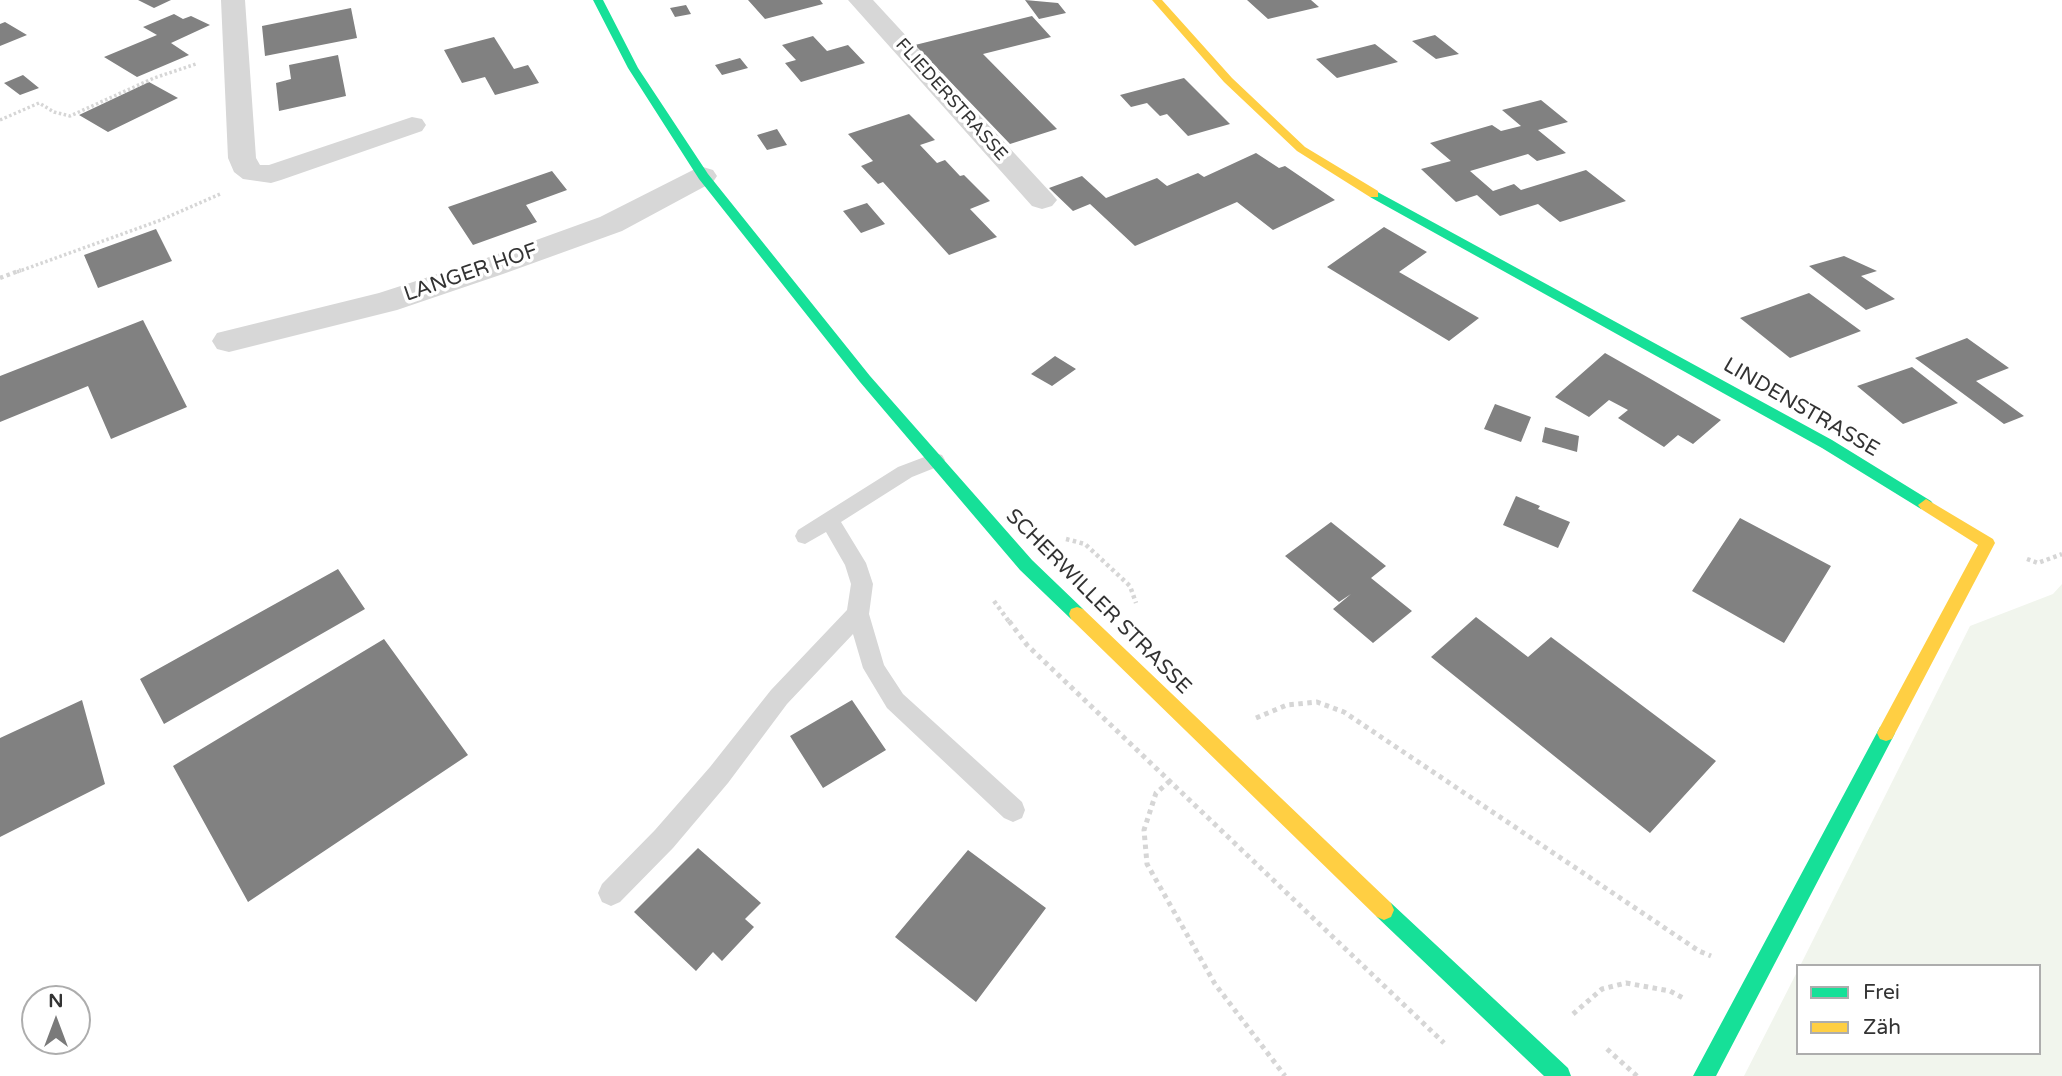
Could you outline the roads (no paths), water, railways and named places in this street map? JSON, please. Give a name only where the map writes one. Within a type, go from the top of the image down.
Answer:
[{"type":"street","points":[[233,0],[242,158],[244,166],[253,173],[271,174],[412,125]]},
{"type":"street","name":"SCHERWILLER STRASSE","points":[[598,0],[633,68],[703,177],[864,379],[1026,565],[1434,959],[1560,1076]]},
{"type":"street","name":"FLIEDERSTRASSE","points":[[860,0],[1042,200]]},
{"type":"street","name":"LINDENSTRASSE","points":[[1157,0],[1228,80],[1301,149],[1343,177],[1827,444],[1987,543],[1704,1076]]},
{"type":"street","name":"LANGER HOF","points":[[229,341],[386,302],[492,267],[611,224],[703,177]]},
{"type":"lane","points":[[805,536],[905,472],[935,460]]},
{"type":"lane","points":[[829,520],[855,563],[862,584],[858,614],[874,668],[895,701],[1013,810]]},
{"type":"lane","points":[[611,893],[664,839],[719,775],[779,697],[858,614]]}]
